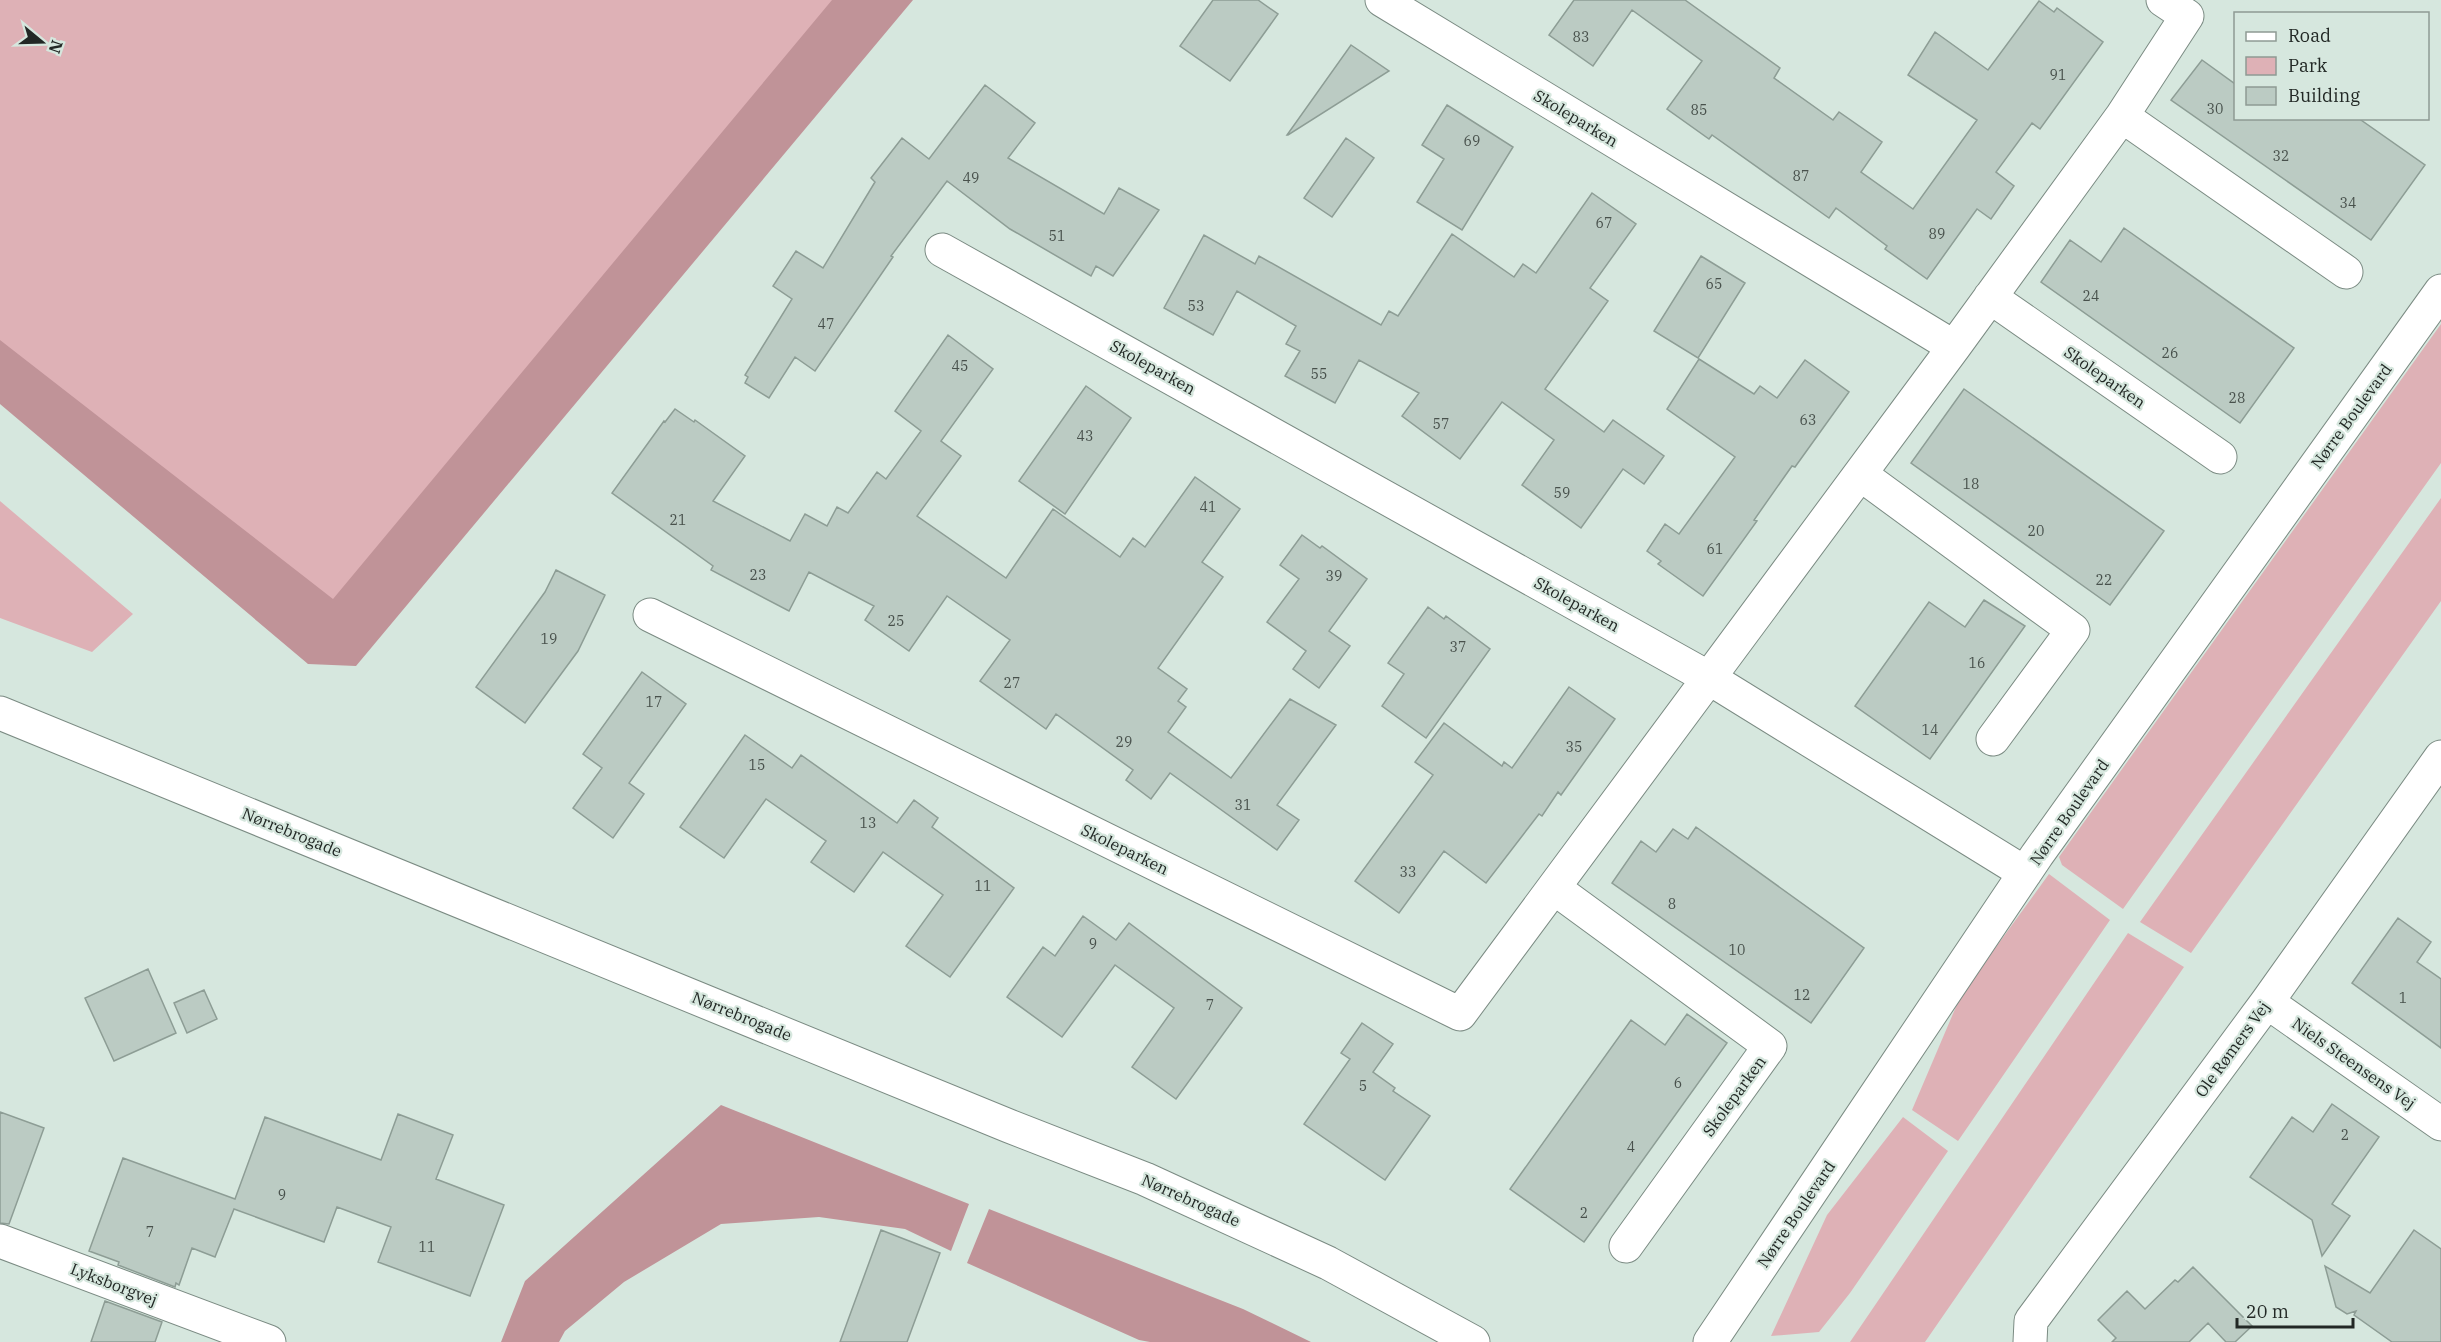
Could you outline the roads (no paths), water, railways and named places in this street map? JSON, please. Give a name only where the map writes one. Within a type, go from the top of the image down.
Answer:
[{"type":"street","name":"Skoleparken","points":[[1382,0],[1954,347]]},
{"type":"street","name":"Skoleparken","points":[[650,615],[1460,1014],[1954,347],[2122,116],[2183,5]]},
{"type":"street","points":[[2122,116],[2346,272]]},
{"type":"street","name":"Skoleparken","points":[[942,250],[1709,678],[2025,873]]},
{"type":"street","name":"Nørre Boulevard","points":[[1710,1342],[2025,873],[2441,291]]},
{"type":"street","name":"Skoleparken","points":[[1990,297],[2220,458]]},
{"type":"street","points":[[1860,474],[2073,630],[1993,739]]},
{"type":"street","name":"Nørrebrogade","points":[[0,713],[1009,1126],[1145,1179],[1328,1263],[1473,1342]]},
{"type":"street","name":"Ole Rømers Vej","points":[[2030,1342],[2031,1322],[2267,1002],[2441,757]]},
{"type":"street","name":"Skoleparken","points":[[1554,888],[1770,1046],[1626,1246]]},
{"type":"street","name":"Niels Steensens Vej","points":[[2267,1002],[2441,1124]]},
{"type":"street","name":"Lyksborgvej","points":[[0,1241],[226,1334],[269,1342]]}]
